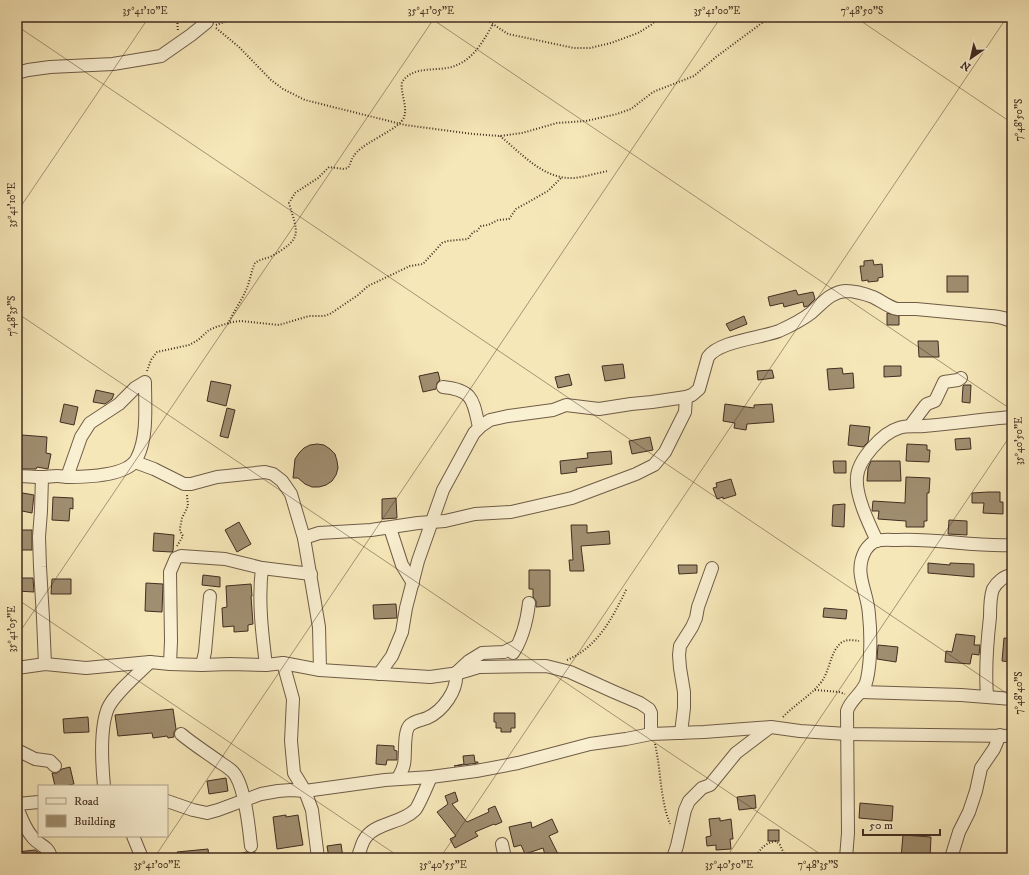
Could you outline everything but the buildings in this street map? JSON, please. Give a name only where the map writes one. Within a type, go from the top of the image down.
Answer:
[{"type":"street","points":[[17,73],[50,67],[113,64],[161,56],[208,22]]},
{"type":"street","points":[[379,674],[392,656],[402,632],[406,608],[418,561],[439,498],[474,434],[480,427],[490,420],[553,410],[566,405],[599,409],[692,395],[699,389],[708,356],[711,353],[728,345],[771,334],[789,326],[810,314],[827,299],[838,292],[846,291],[858,293],[872,297],[887,306],[897,308],[993,316],[1008,319],[1012,322]]},
{"type":"street","points":[[910,426],[925,406],[935,401],[944,382],[958,380],[961,378]]},
{"type":"street","points":[[17,476],[67,477],[107,474],[128,467],[135,462],[138,458],[145,425],[145,382]]},
{"type":"street","points":[[67,477],[81,437],[90,423],[119,404],[135,388],[145,382]]},
{"type":"street","points":[[443,387],[462,391],[469,396],[475,407],[480,427]]},
{"type":"street","points":[[304,538],[319,533],[390,528],[432,521],[445,521],[475,514],[511,512],[560,502],[647,469],[659,461],[685,412],[686,397]]},
{"type":"street","points":[[877,540],[867,521],[857,479],[858,469],[870,450],[879,441],[899,428],[910,426],[924,426],[990,418],[1012,417]]},
{"type":"street","points":[[135,462],[154,469],[184,484],[191,484],[217,477],[260,472],[273,474],[282,481],[291,494],[304,538],[320,627],[320,670]]},
{"type":"street","points":[[42,477],[39,545],[44,664]]},
{"type":"street","points":[[390,528],[402,565],[413,583]]},
{"type":"street","points":[[846,858],[848,834],[847,711],[868,678],[870,642],[869,614],[860,571],[860,562],[867,548],[870,544],[877,540],[954,542],[973,545],[1012,545]]},
{"type":"street","points":[[170,664],[170,572],[172,564],[176,558],[182,556],[225,559],[262,568],[311,574]]},
{"type":"street","points":[[262,568],[261,600],[266,665]]},
{"type":"street","points":[[680,733],[684,708],[684,692],[679,655],[680,646],[694,622],[712,568]]},
{"type":"street","points":[[987,696],[987,642],[993,590],[998,582],[1007,576],[1012,575]]},
{"type":"street","points":[[202,665],[205,652],[210,596]]},
{"type":"street","points":[[501,667],[517,646],[526,620],[529,603]]},
{"type":"street","points":[[398,778],[404,764],[408,729],[410,725],[428,718],[438,712],[456,685],[456,673],[469,661],[482,653],[504,652],[517,646]]},
{"type":"street","points":[[104,785],[102,748],[108,708],[118,695],[150,662]]},
{"type":"street","points":[[17,668],[44,664],[86,668],[150,662],[202,665],[266,665],[283,663],[320,670],[430,677],[456,673],[479,667],[554,667],[570,672],[612,692],[640,703],[651,713],[651,734]]},
{"type":"street","points":[[283,663],[293,699],[291,741],[294,772],[305,791],[312,810],[318,858]]},
{"type":"street","points":[[857,695],[987,696],[1012,699]]},
{"type":"street","points":[[672,858],[677,846],[685,810],[689,801],[702,788],[710,785],[736,753],[772,728]]},
{"type":"street","points":[[168,801],[193,810],[206,812],[218,810],[244,800],[278,791],[305,791],[398,778],[432,777],[511,764],[590,744],[651,734],[772,728],[847,734],[1012,736]]},
{"type":"street","points":[[181,734],[233,772],[238,780],[248,814],[251,846]]},
{"type":"street","points":[[951,858],[959,832],[969,812],[976,791],[981,768],[994,749],[1000,735]]},
{"type":"street","points":[[17,750],[35,759],[50,761],[55,766]]},
{"type":"street","points":[[357,858],[363,841],[367,835],[374,830],[402,818],[414,810],[432,777]]},
{"type":"street","points":[[17,804],[38,802]]},
{"type":"street","points":[[17,807],[30,834],[48,850],[51,858]]},
{"type":"street","points":[[133,837],[142,858]]},
{"type":"street","points":[[502,844],[505,858]]},
{"type":"path","points":[[238,17],[213,26],[239,47],[271,80],[283,89],[305,100],[400,124],[473,134],[500,136],[522,133],[557,123],[586,121],[631,110],[653,92],[694,76],[716,57],[770,17]]},
{"type":"path","points":[[349,17],[372,21],[382,21],[401,17]]},
{"type":"path","points":[[372,21],[375,17]]},
{"type":"path","points":[[482,17],[508,34],[574,48],[590,48],[611,43],[638,33],[651,25],[659,17]]},
{"type":"path","points":[[228,324],[234,310],[247,289],[255,263],[273,255],[290,244],[296,237],[297,232],[289,203],[298,190],[320,176],[329,167],[344,169],[348,168],[352,157],[361,148],[400,124],[405,111],[401,86],[408,75],[422,70],[458,66],[479,46],[493,24]]},
{"type":"path","points":[[500,136],[538,167],[561,178],[574,178],[608,171]]},
{"type":"path","points":[[145,382],[149,364],[157,352],[189,345],[198,340],[209,330],[241,321],[279,325],[309,316],[324,316],[330,314],[358,295],[368,286],[410,266],[423,264],[442,242],[468,239],[473,232],[477,231],[481,226],[488,225],[498,220],[509,219],[516,209],[548,191],[561,178]]},
{"type":"path","points":[[176,558],[177,547],[183,536],[180,528],[188,505],[184,484]]},
{"type":"path","points":[[554,667],[583,652],[598,637],[617,609],[627,588]]},
{"type":"path","points":[[772,728],[784,715],[815,690],[829,669],[834,652],[843,641],[870,642]]},
{"type":"path","points":[[815,690],[857,695]]},
{"type":"path","points":[[651,734],[655,744],[666,811],[671,825]]},
{"type":"path","points":[[755,858],[761,849],[776,841],[780,845],[786,858]]}]
